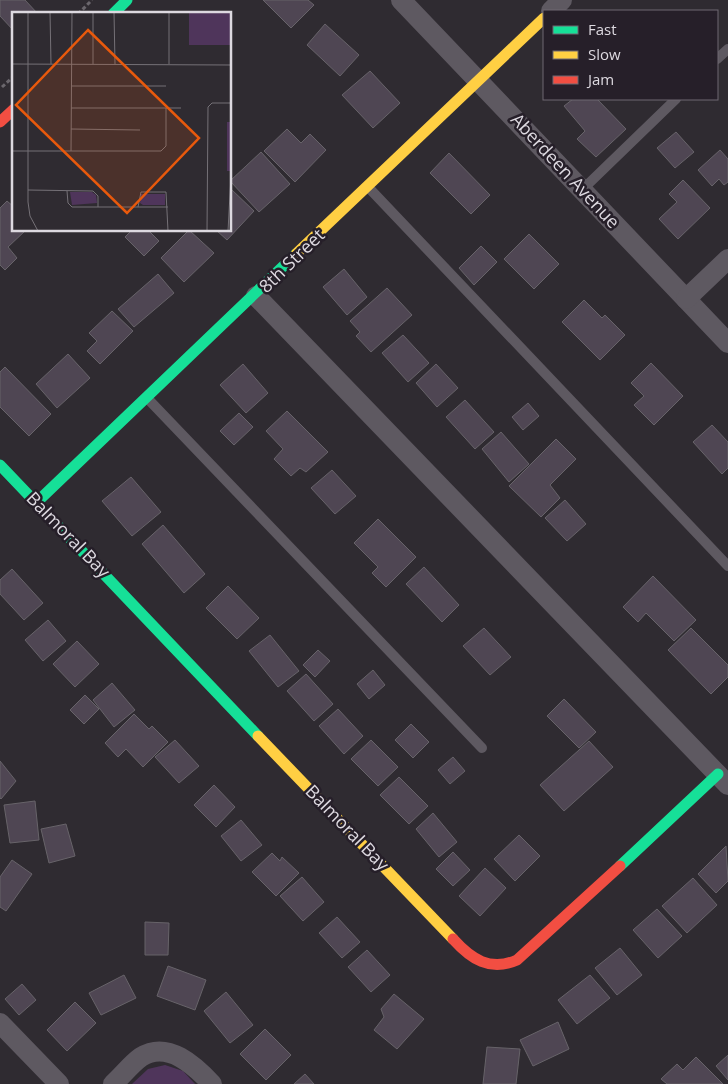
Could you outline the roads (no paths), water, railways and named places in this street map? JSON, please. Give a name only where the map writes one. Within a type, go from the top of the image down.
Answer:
[{"type":"street","points":[[115,12],[127,0]]},
{"type":"street","name":"Aberdeen Avenue","points":[[402,0],[480,80],[728,344]]},
{"type":"street","points":[[552,10],[562,0]]},
{"type":"street","name":"8th Street","points":[[37,502],[256,296],[543,19]]},
{"type":"street","points":[[0,122],[12,111]]},
{"type":"street","points":[[686,299],[728,259]]},
{"type":"street","name":"Balmoral Bay","points":[[0,465],[463,950],[481,963],[497,967],[504,966],[525,955],[723,779],[256,296]]},
{"type":"street","points":[[0,1023],[58,1084]]},
{"type":"street","points":[[113,1084],[142,1057],[158,1052],[174,1055],[193,1064],[212,1084]]},
{"type":"lane","points":[[718,59],[728,48]]},
{"type":"lane","points":[[583,189],[675,100]]},
{"type":"lane","points":[[368,188],[728,566]]},
{"type":"lane","points":[[148,398],[482,748]]}]
